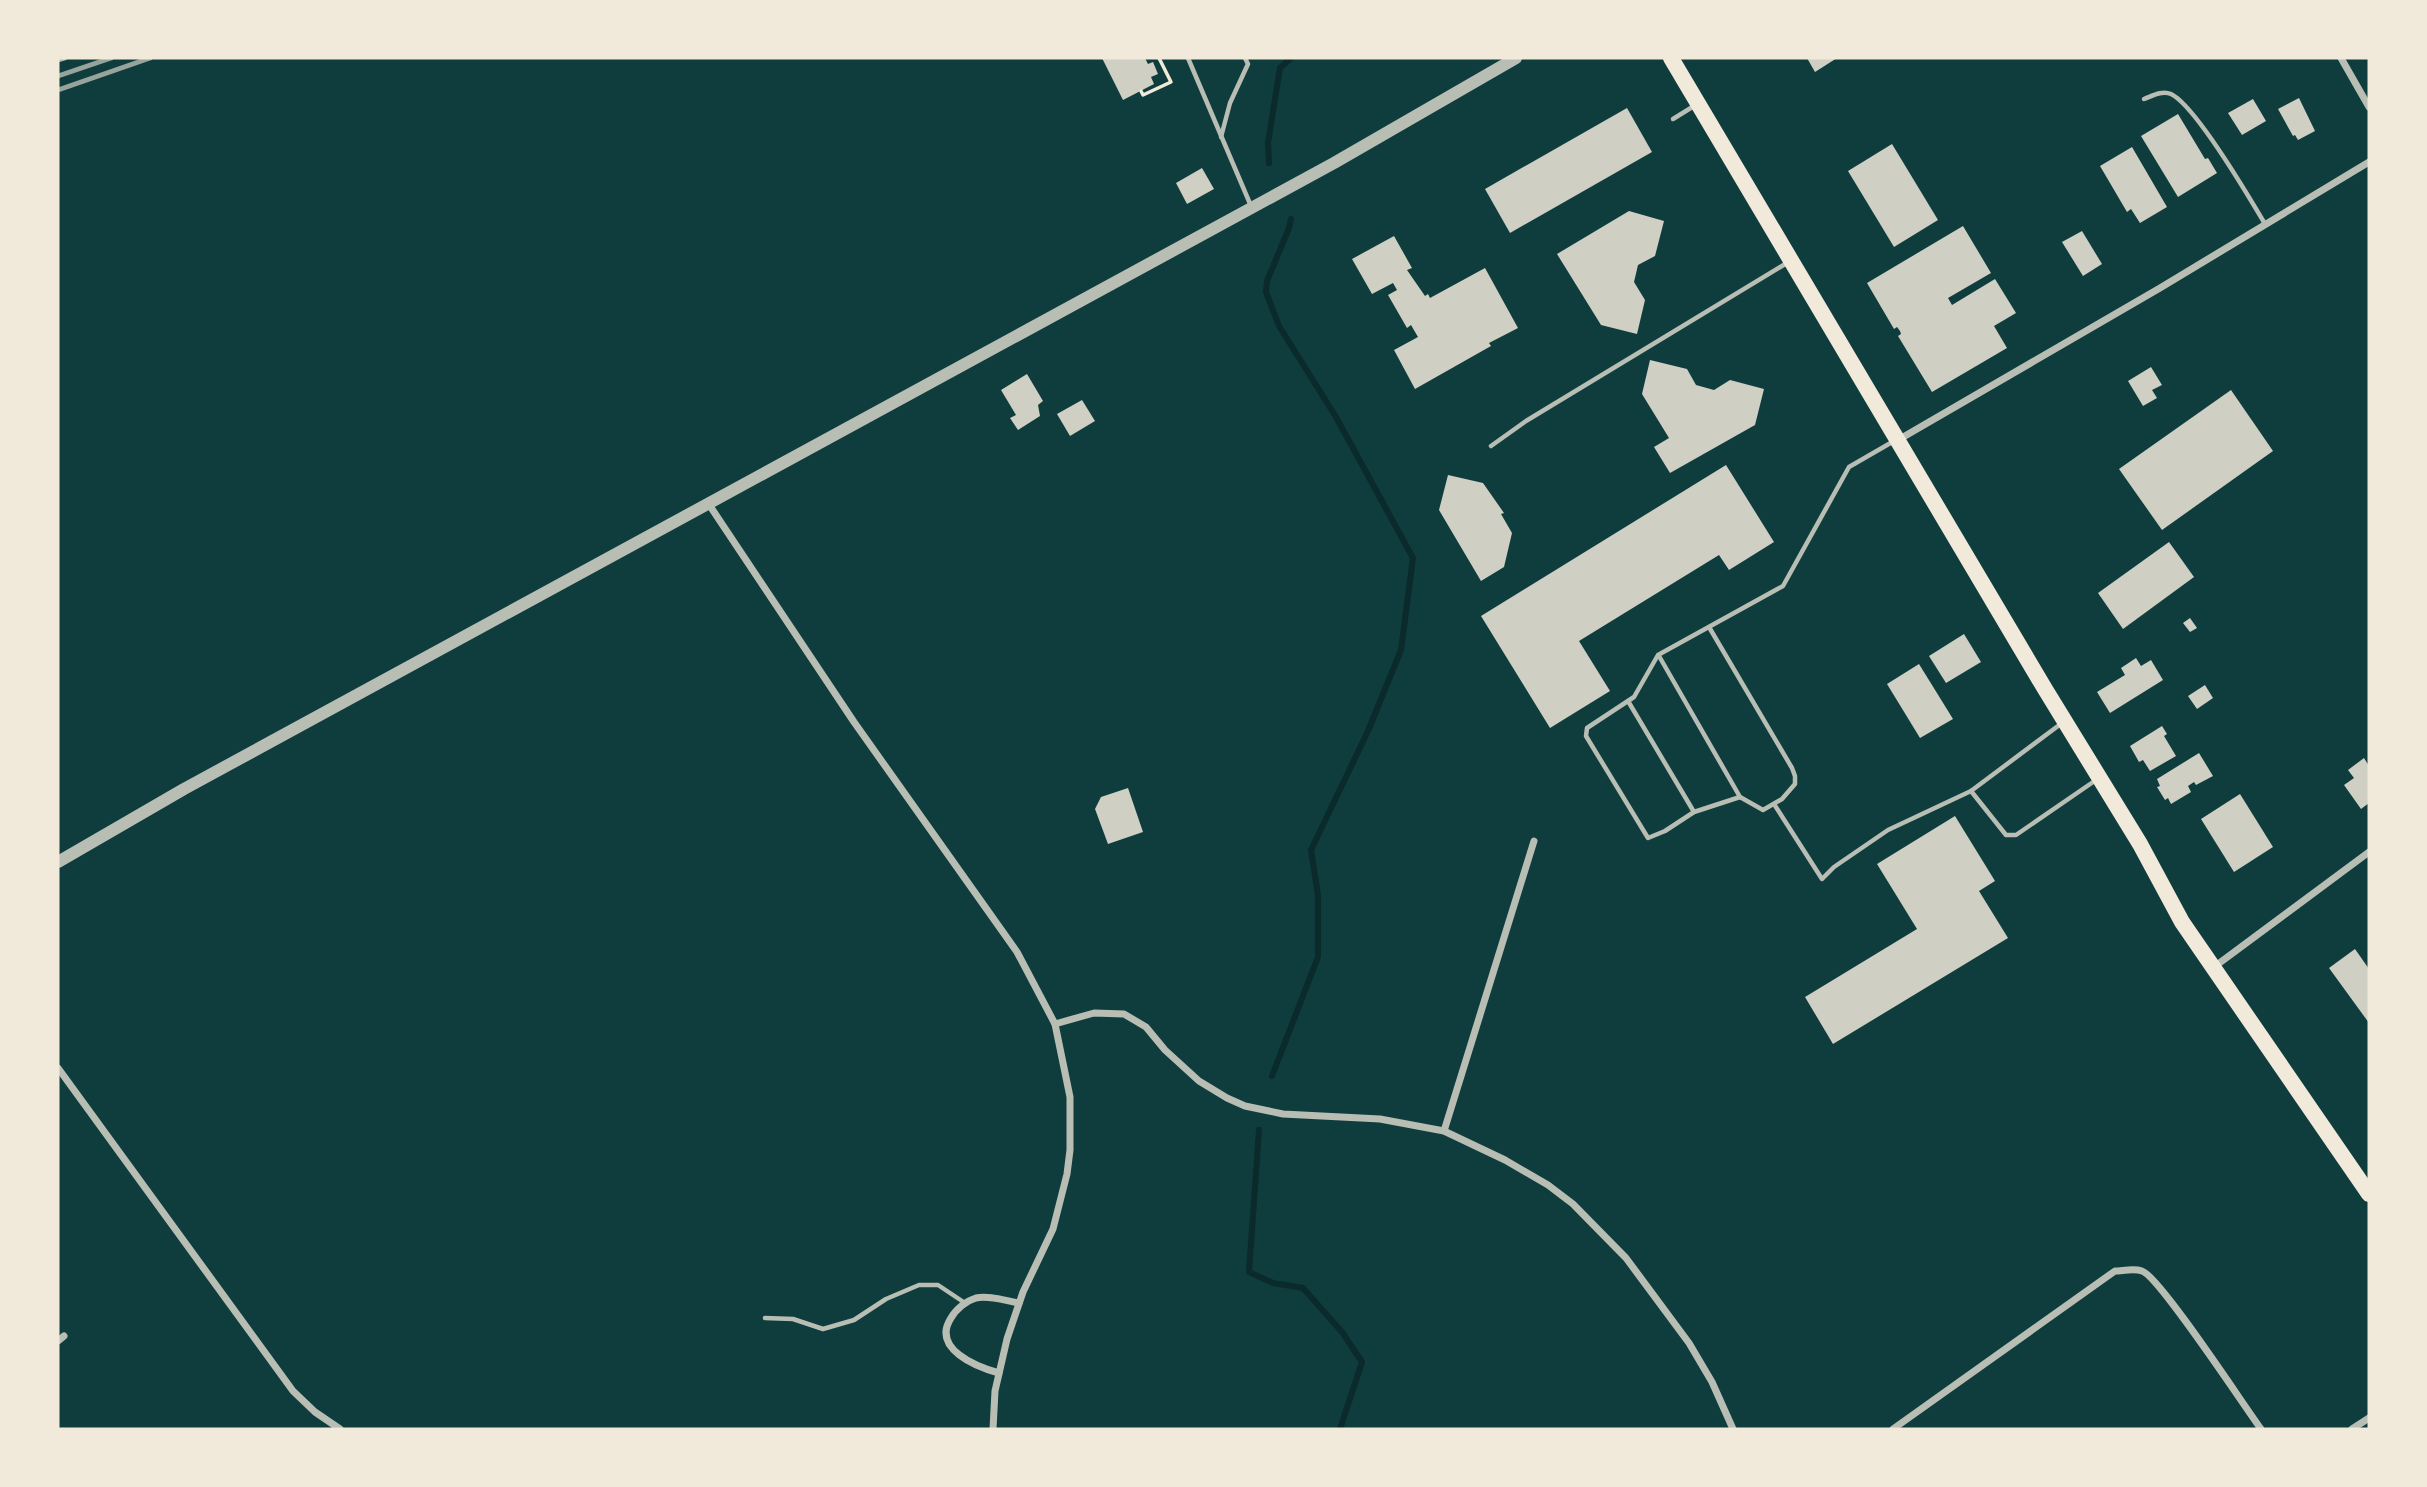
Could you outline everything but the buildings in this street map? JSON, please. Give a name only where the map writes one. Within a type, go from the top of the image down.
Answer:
[{"type":"main road","points":[[1671,58],[2140,844],[2182,922],[2369,1194]]},
{"type":"street","points":[[58,862],[184,789],[1334,163],[1516,58]]},
{"type":"street","points":[[2341,58],[2369,107]]},
{"type":"street","points":[[1898,440],[2369,162]]},
{"type":"street","points":[[708,503],[854,722],[1017,952],[1055,1024],[1070,1097],[1068,1174],[1053,1229],[1019,1303],[1007,1339],[995,1391],[993,1429]]},
{"type":"street","points":[[1444,1131],[1534,841]]},
{"type":"street","points":[[2213,968],[2369,852]]},
{"type":"street","points":[[1055,1024],[1094,1013],[1124,1014],[1146,1027],[1165,1050],[1199,1081],[1245,1106],[1283,1114],[1380,1119],[1444,1131],[1505,1160],[1548,1185],[1573,1203],[1626,1258],[1689,1343],[1712,1382],[1733,1429]]},
{"type":"street","points":[[58,1068],[293,1391],[315,1412],[340,1429]]},
{"type":"street","points":[[1893,1429],[2115,1271],[2141,1270],[2153,1278],[2172,1302],[2261,1429]]},
{"type":"street","points":[[999,1373],[970,1363],[950,1345],[946,1334],[948,1322],[954,1312],[977,1297],[1019,1303]]},
{"type":"street","points":[[2352,1429],[2369,1418]]},
{"type":"lane","points":[[58,60],[65,58]]},
{"type":"lane","points":[[1188,58],[1251,207]]},
{"type":"lane","points":[[1221,138],[1230,103],[1248,64],[1245,58]]},
{"type":"lane","points":[[2144,99],[2159,93],[2171,94],[2184,106],[2198,121],[2244,187],[2266,225]]},
{"type":"lane","points":[[1672,119],[1698,104]]},
{"type":"lane","points":[[1491,446],[1526,421],[1791,261]]},
{"type":"lane","points":[[1740,797],[1694,812],[1652,838],[1644,836],[1585,732],[1600,718],[1634,697],[1658,655],[1783,586],[1849,467],[1873,451],[1898,440]]},
{"type":"lane","points":[[1658,655],[1740,797],[1763,810],[1774,804],[1795,784],[1796,776],[1709,627]]},
{"type":"lane","points":[[1628,701],[1694,812]]},
{"type":"lane","points":[[1774,804],[1822,879],[1834,867],[1888,830],[1971,791],[2065,721]]},
{"type":"lane","points":[[1971,791],[2006,835],[2010,836],[2016,835],[2099,778]]},
{"type":"lane","points":[[765,1318],[793,1319],[823,1329],[854,1321],[886,1299],[919,1285],[937,1284],[965,1303]]},
{"type":"path","points":[[1141,91],[1143,95],[1171,82],[1159,58]]},
{"type":"waterway","points":[[1269,163],[1268,143],[1280,68],[1291,58]]},
{"type":"waterway","points":[[1272,1076],[1318,957],[1318,895],[1311,850],[1368,731],[1401,650],[1413,558],[1336,417],[1279,326],[1266,292],[1267,281],[1291,219]]},
{"type":"waterway","points":[[1259,1130],[1249,1272],[1273,1283],[1303,1288],[1342,1332],[1362,1362],[1340,1429]]},
{"type":"railway","points":[[58,76],[111,58]]},
{"type":"railway","points":[[58,90],[150,58]]}]
